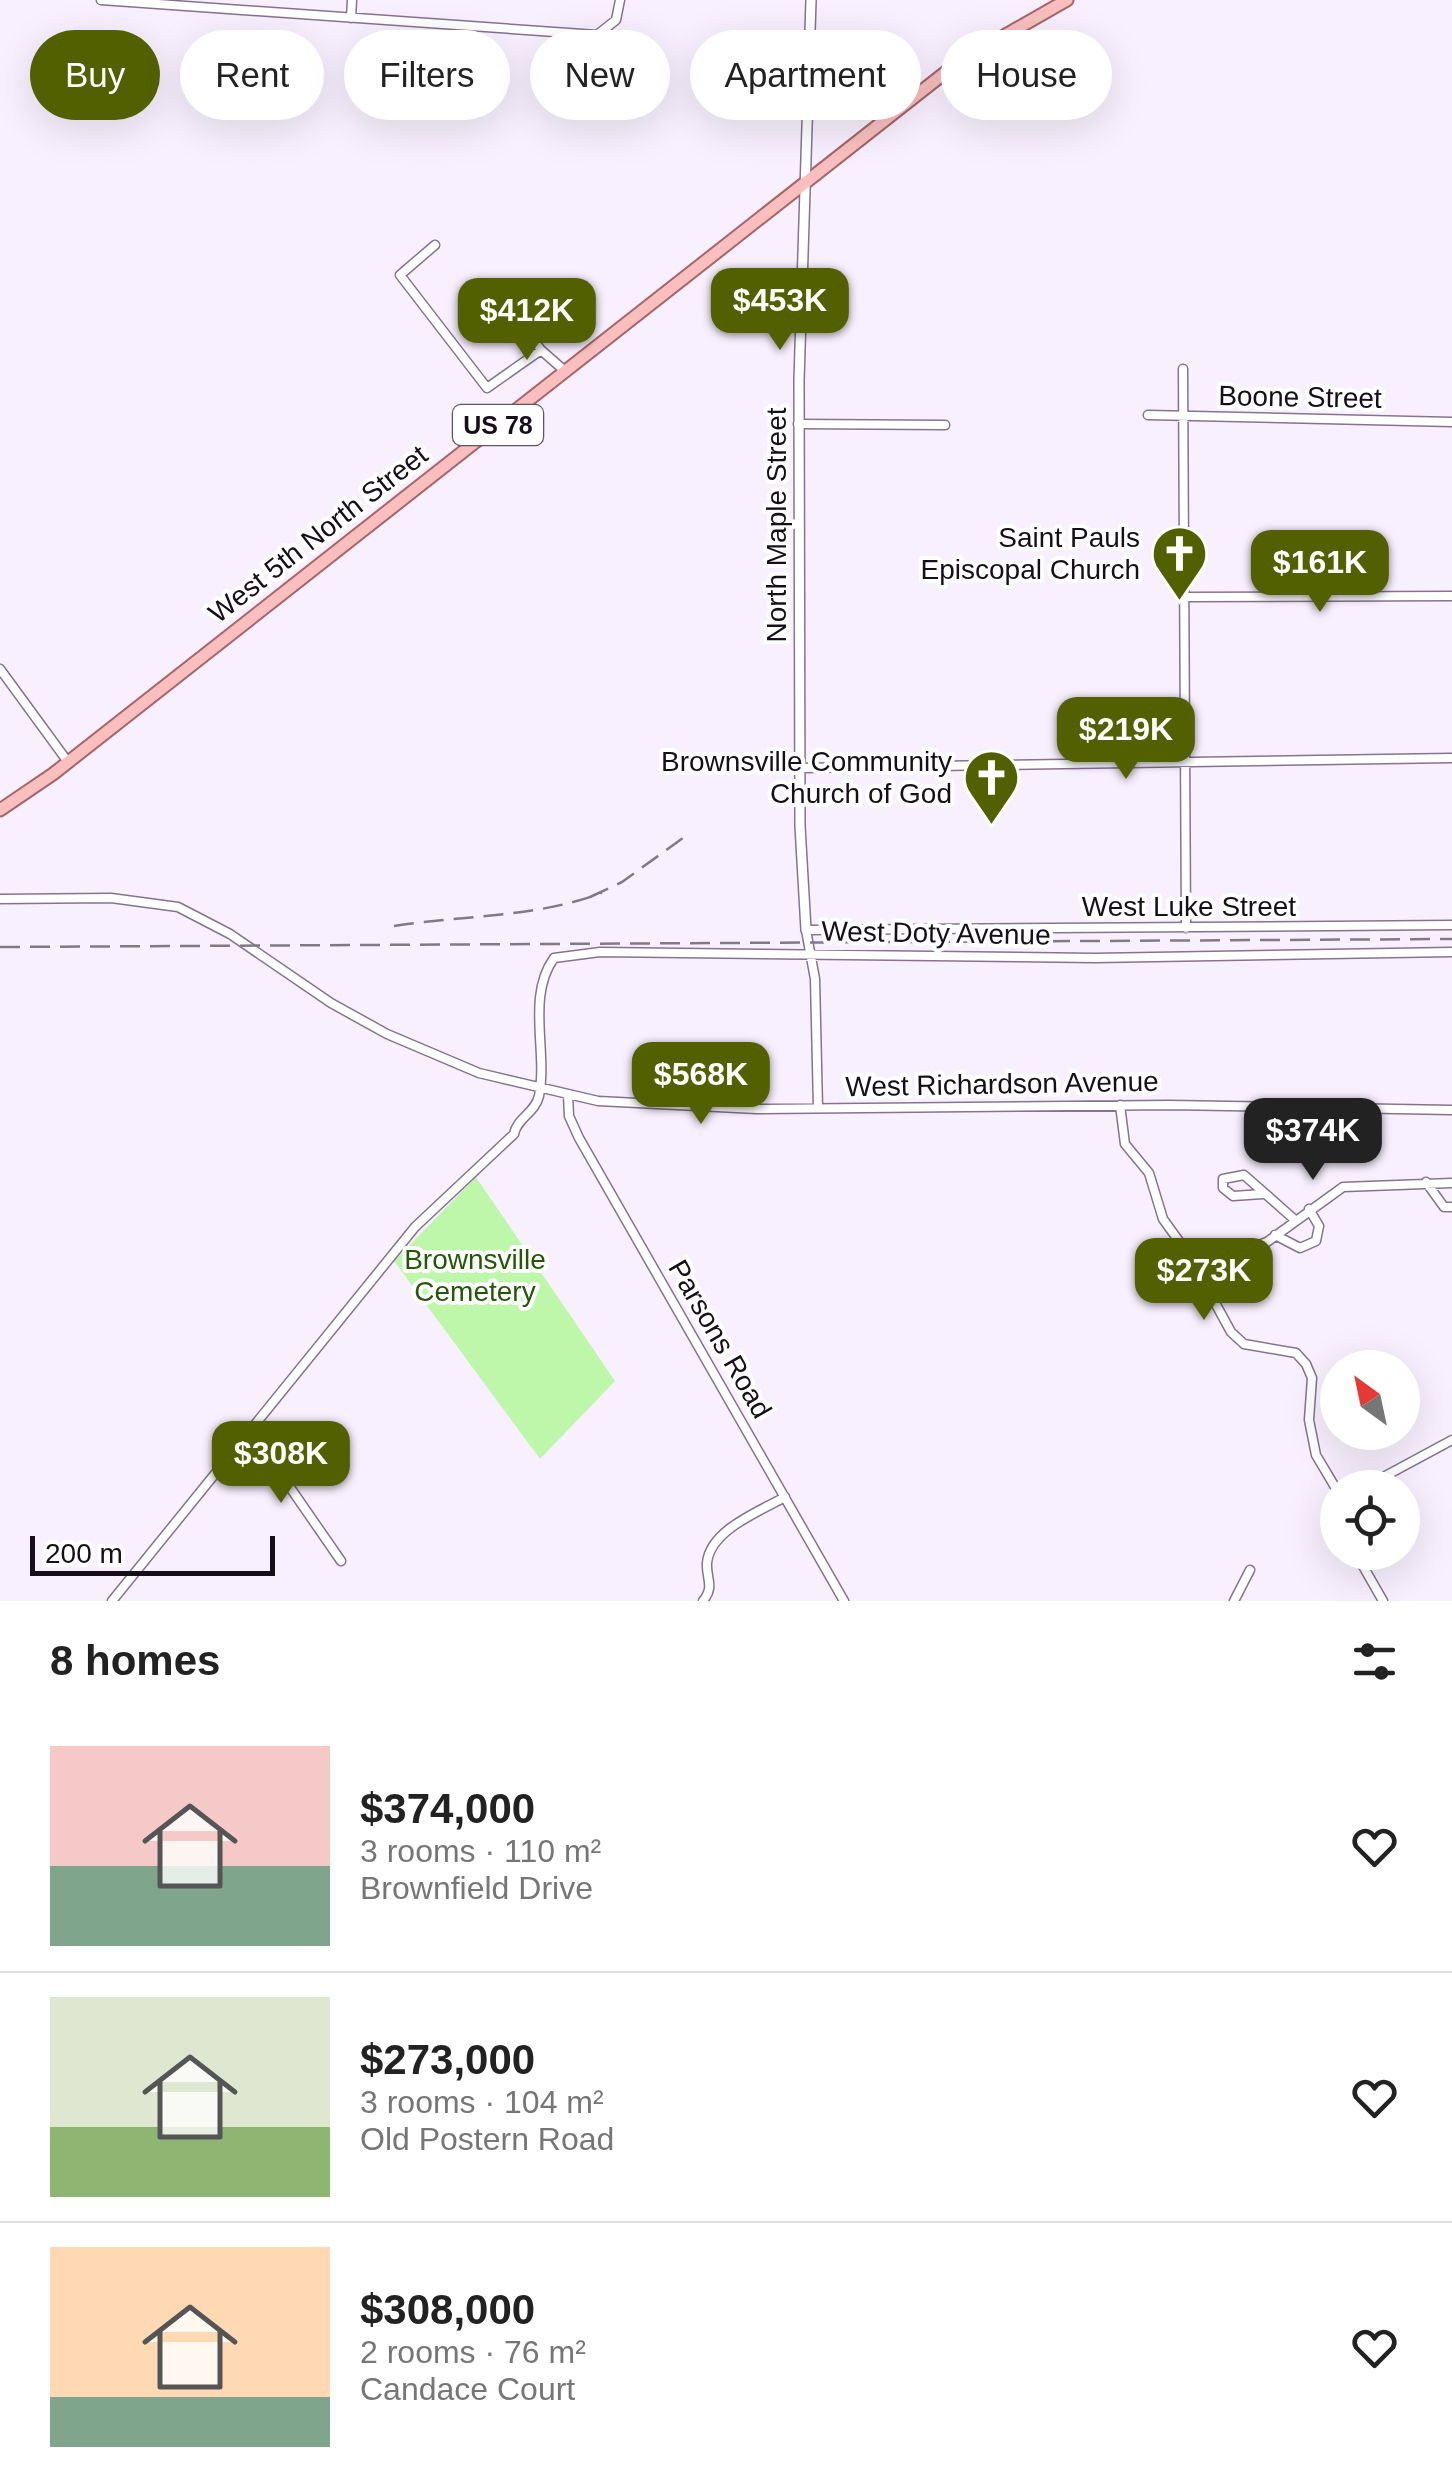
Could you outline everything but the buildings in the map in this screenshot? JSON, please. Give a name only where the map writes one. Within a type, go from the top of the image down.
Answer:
[{"type":"main road","name":"US 78","points":[[804,182],[960,61],[1067,0]]},
{"type":"main road","name":"West 5th North Street","points":[[0,810],[68,762],[804,182]]},
{"type":"street","points":[[101,0],[597,35],[610,28],[620,0]]},
{"type":"street","points":[[351,18],[352,0]]},
{"type":"street","name":"North Maple Street","points":[[806,930],[800,768],[798,424],[811,0]]},
{"type":"street","points":[[436,245],[400,275],[487,388],[541,350]]},
{"type":"street","points":[[522,324],[541,350],[566,372]]},
{"type":"street","points":[[1183,369],[1186,928]]},
{"type":"street","name":"Boone Street","points":[[1148,415],[1452,422]]},
{"type":"street","points":[[798,424],[945,426]]},
{"type":"street","points":[[1187,597],[1452,596]]},
{"type":"street","points":[[0,669],[68,762]]},
{"type":"street","points":[[800,768],[1452,758]]},
{"type":"street","name":"West Richardson Avenue","points":[[0,899],[112,898],[178,907],[230,934],[331,1003],[387,1034],[479,1072],[568,1096],[669,1108],[1120,1106],[1452,1110]]},
{"type":"street","name":"West Luke Street","points":[[806,930],[1452,926]]},
{"type":"street","points":[[806,930],[812,953],[818,1108]]},
{"type":"street","name":"West Doty Avenue","points":[[540,1089],[541,976],[554,958],[600,952],[1095,958],[1452,952]]},
{"type":"street","points":[[112,1601],[416,1228],[490,1152],[514,1134],[515,1127],[534,1109],[540,1089]]},
{"type":"street","name":"Parsons Road","points":[[568,1096],[569,1116],[579,1138],[844,1601]]},
{"type":"street","points":[[1120,1106],[1124,1144],[1149,1174],[1162,1219],[1199,1273],[1231,1332],[1244,1344],[1296,1353],[1306,1364],[1312,1378],[1310,1420],[1316,1455],[1325,1470]]},
{"type":"street","points":[[1264,1194],[1233,1196],[1223,1188],[1223,1179],[1239,1173],[1295,1220]]},
{"type":"street","points":[[1426,1182],[1444,1208],[1452,1207]]},
{"type":"street","points":[[1199,1273],[1275,1235],[1350,1185],[1452,1183]]},
{"type":"street","points":[[1275,1235],[1300,1248],[1316,1241],[1320,1226],[1309,1209]]},
{"type":"street","points":[[251,1430],[341,1561]]},
{"type":"street","points":[[1396,1470],[1452,1440]]},
{"type":"street","points":[[703,1601],[710,1591],[707,1563],[718,1541],[785,1497]]},
{"type":"street","points":[[1234,1601],[1250,1570]]},
{"type":"street","points":[[1365,1570],[1383,1601]]},
{"type":"green space","name":"Brownsville Cemetery","points":[[476,1177],[615,1381],[540,1459],[394,1261]]},
{"type":"railway","points":[[590,897],[622,882],[683,838]]},
{"type":"railway","points":[[394,926],[525,912],[602,893]]},
{"type":"railway","points":[[0,947],[1452,939]]},
{"type":"place","name":"Saint Pauls Episcopal Church","points":[[1179,602]]},
{"type":"place","name":"Brownsville Community Church of God","points":[[991,826]]}]
